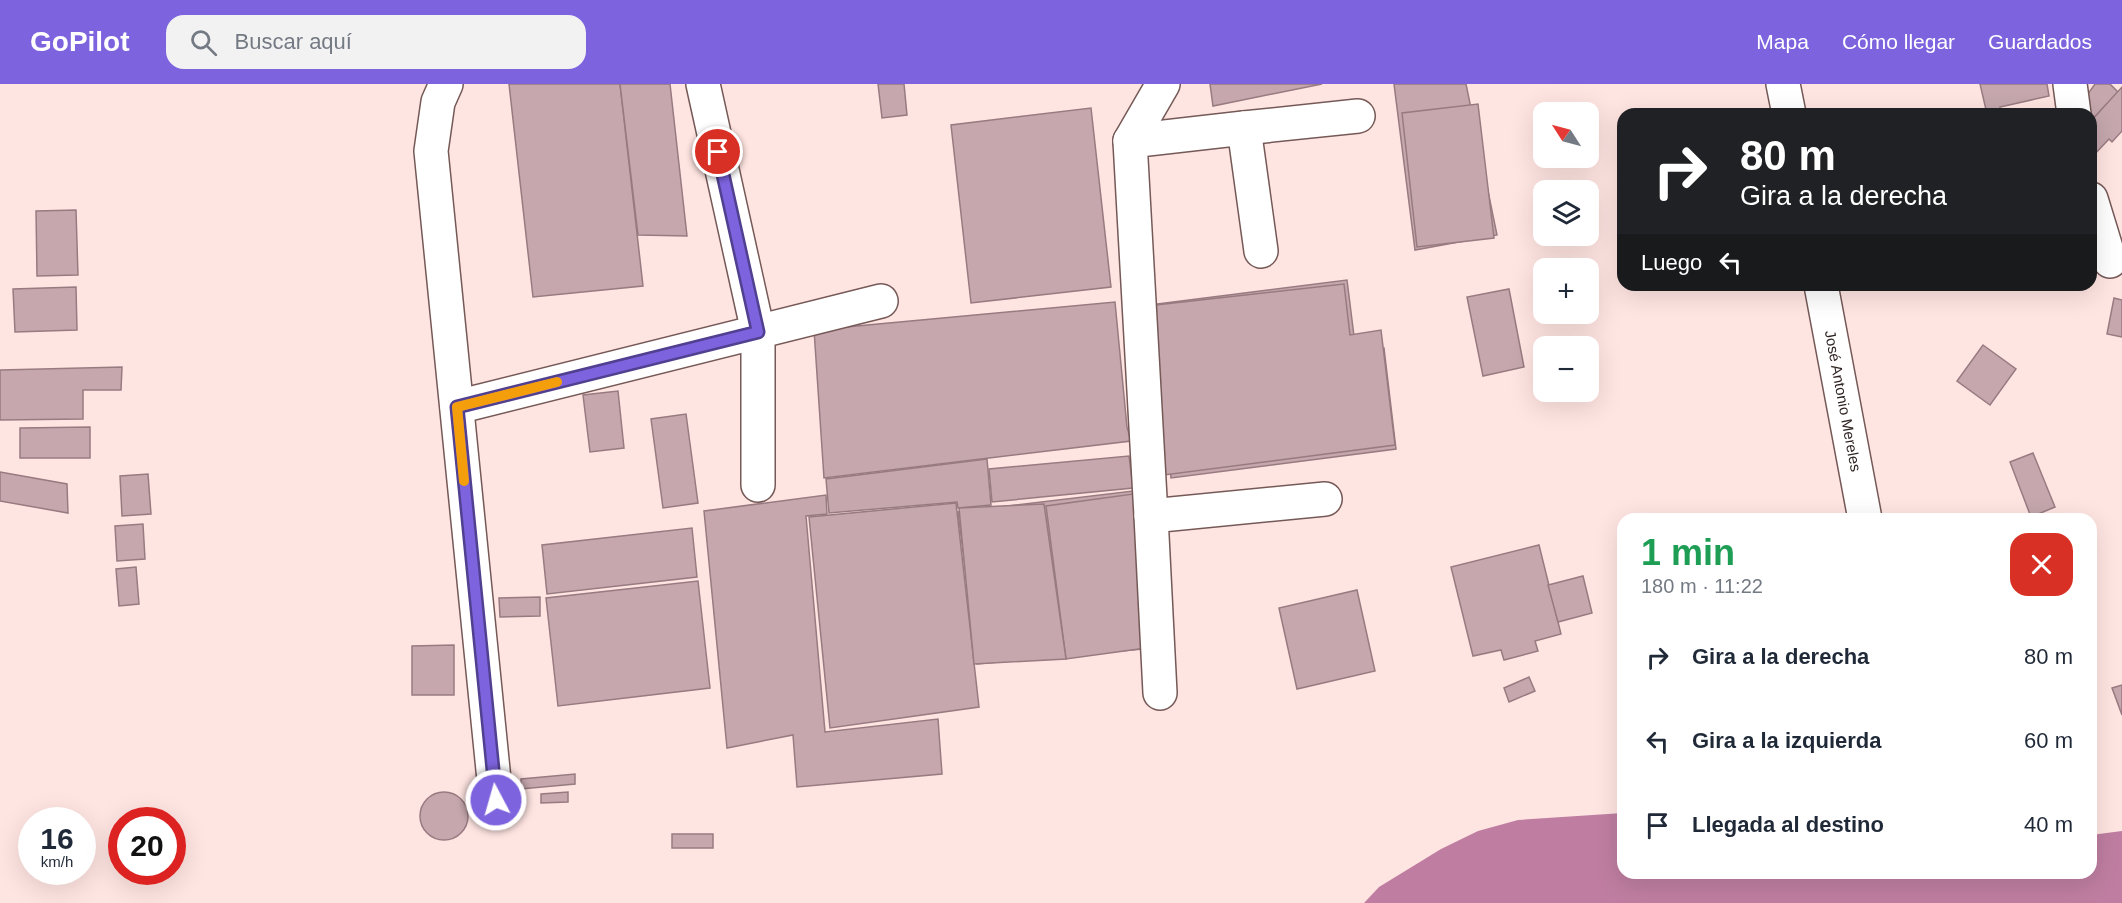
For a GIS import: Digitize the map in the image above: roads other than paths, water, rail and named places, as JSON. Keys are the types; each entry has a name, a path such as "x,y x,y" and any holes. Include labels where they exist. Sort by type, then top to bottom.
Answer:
{"street":[{"path":"446,84 438,102 431,152 496,800"},
{"path":"703,84 758,332 758,484"},
{"path":"1160,693 1130,141 1164,84"},
{"path":"1783,84 1788,108"},
{"path":"2070,84 2073,108"},
{"path":"1130,141 1358,116"},
{"path":"1244,128 1261,251"},
{"path":"2097,219 2110,261"},
{"name":"José Antonio Mereles","path":"1822,291 1863,513"},
{"path":"457,407 881,301"},
{"path":"1151,516 1326,499"}]}
